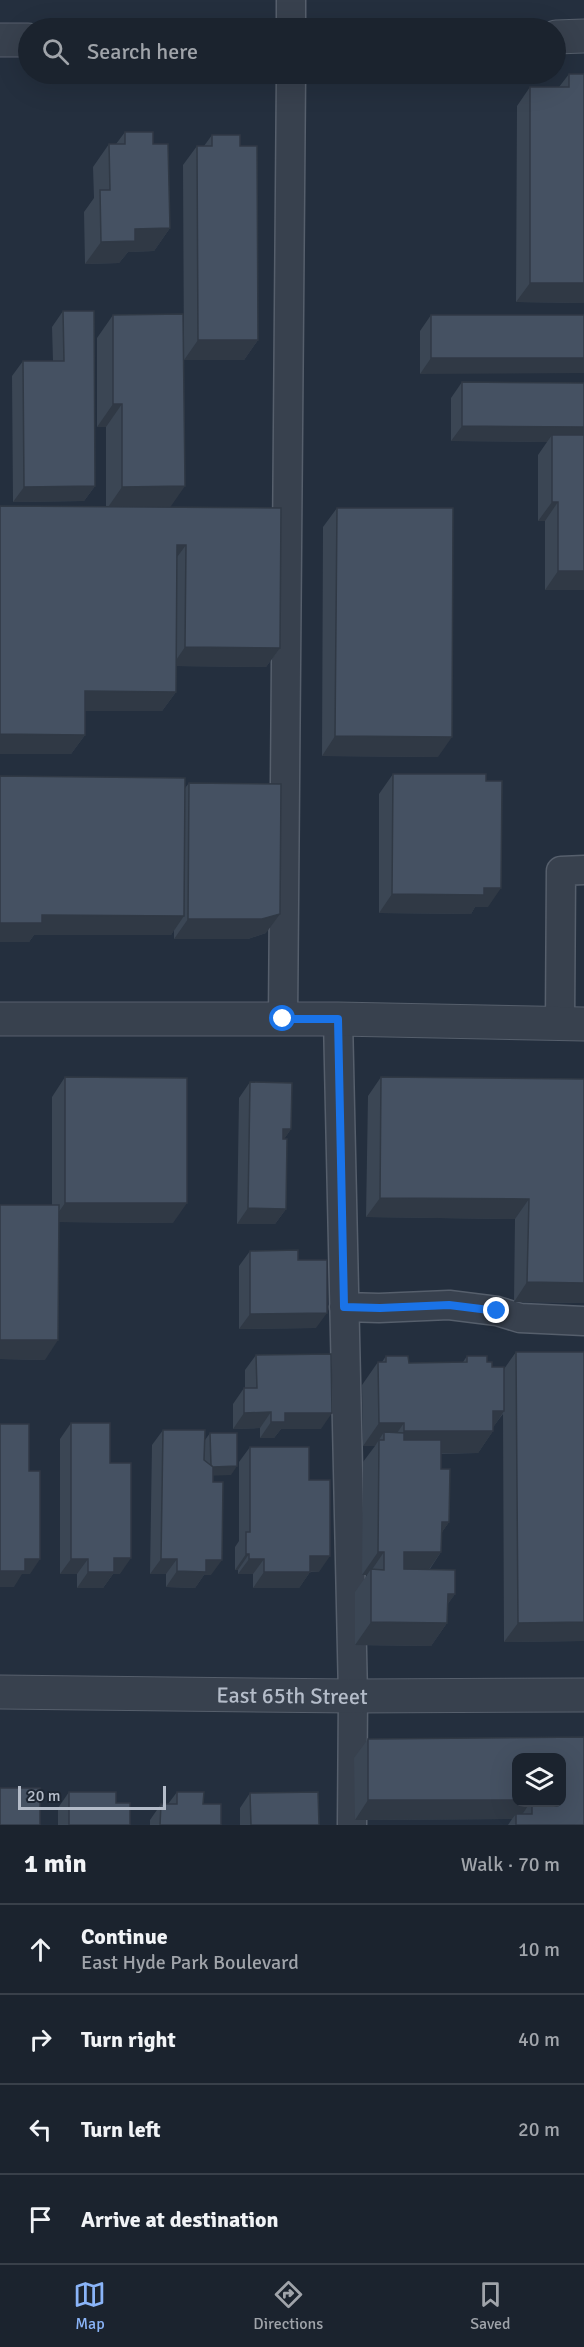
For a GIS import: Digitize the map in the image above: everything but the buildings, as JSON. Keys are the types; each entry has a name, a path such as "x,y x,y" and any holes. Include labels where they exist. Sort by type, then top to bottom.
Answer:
{"street":[{"path":"566,37 584,36"},
{"path":"0,40 18,40"},
{"path":"0,1019 338,1019 572,1024"},
{"name":"East 65th Street","path":"0,1692 584,1695"}],"lane":[{"path":"291,0 291,18"},
{"path":"283,1019 291,84"},
{"path":"572,1024 561,871 584,870"},
{"path":"338,1019 353,1695 352,1825"},
{"path":"344,1307 449,1305 497,1311 520,1318 584,1321"}],"route":[{"path":"283,1019 338,1019 344,1307 449,1305 497,1311"}]}
